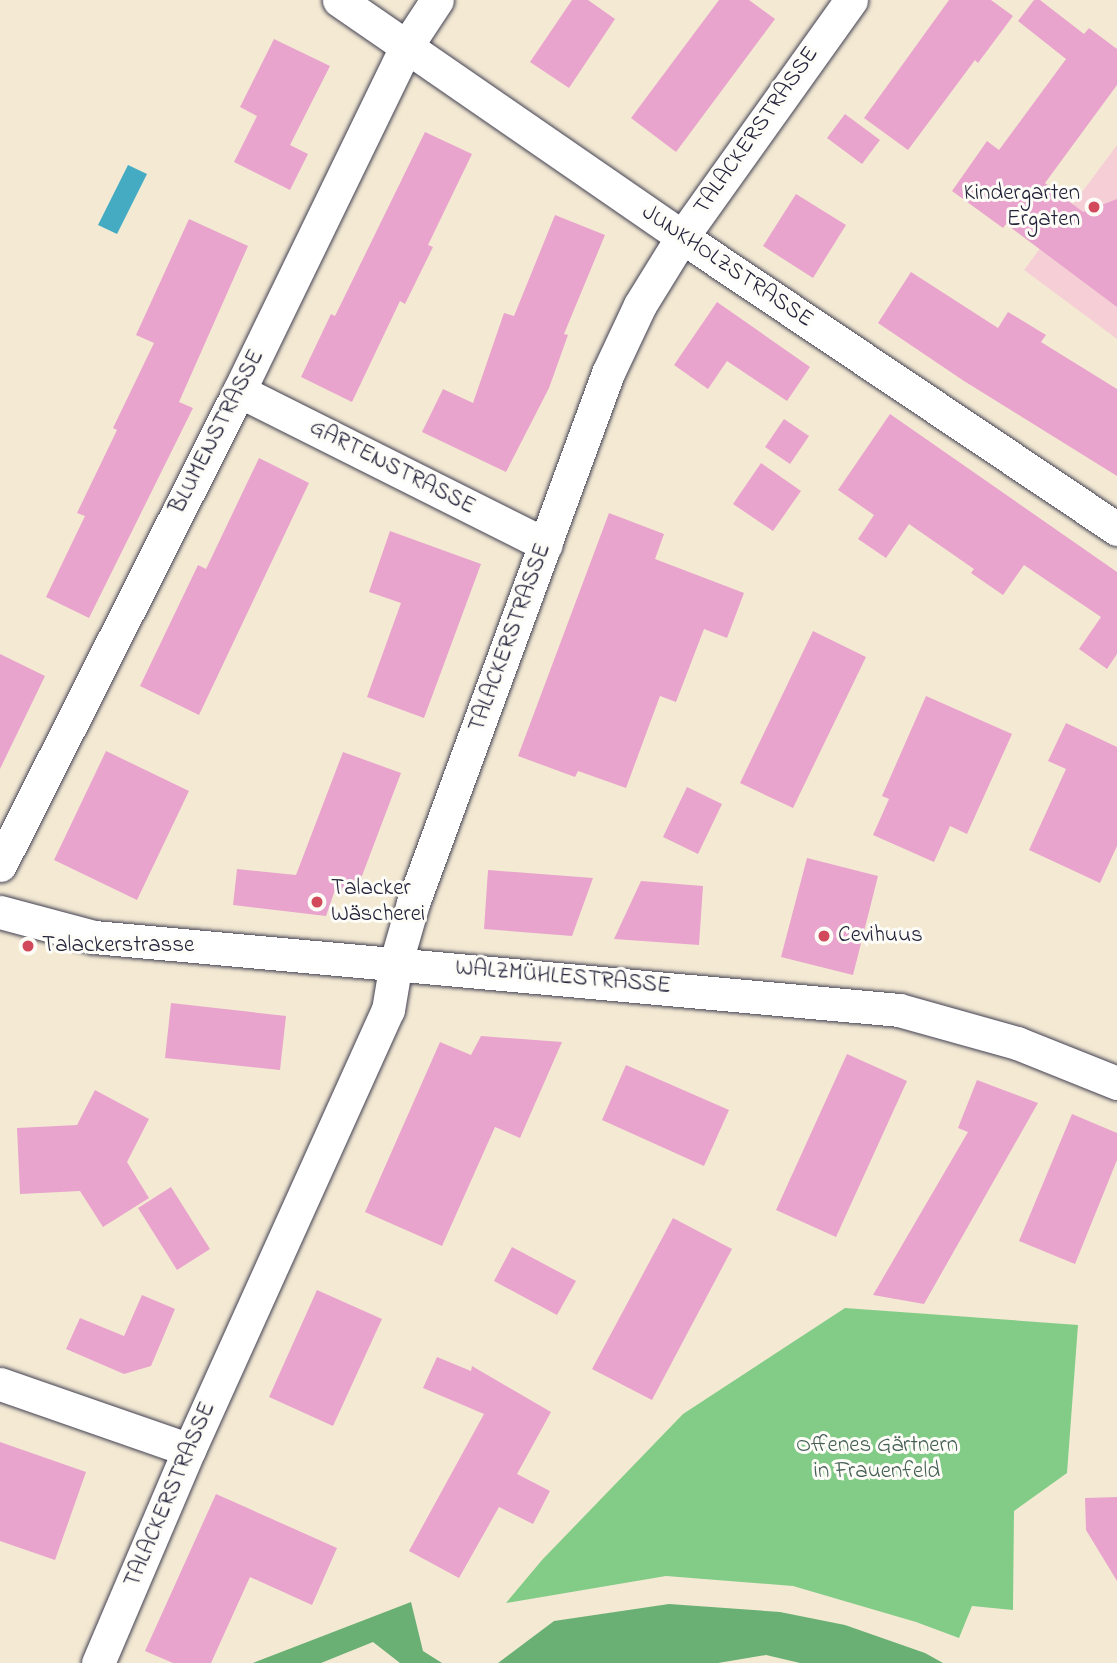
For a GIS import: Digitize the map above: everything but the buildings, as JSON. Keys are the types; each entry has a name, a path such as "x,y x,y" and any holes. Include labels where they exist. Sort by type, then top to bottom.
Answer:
{"street":[{"name":"JUNKHOLZSTRASSE","path":"339,0 682,237 1117,529"},
{"name":"BLUMENSTRASSE","path":"0,865 239,391 406,47 437,0"},
{"name":"TALACKERSTRASSE","path":"98,1663 189,1450 388,1010 396,962 418,892 608,373 640,305 682,237 851,0"},
{"name":"GARTENSTRASSE","path":"239,391 546,545"},
{"name":"WALZMÜHLESTRASSE","path":"0,912 94,937 396,962 899,1010 1017,1043 1117,1083"},
{"path":"0,1384 189,1450"}],"shaded area":[{"name":"Kindergarten Ergaten","path":"1117,145 1117,339 1024,270"}],"green space":[{"name":"Offenes Gärtnern in Frauenfeld","path":"845,1308 1078,1325 1067,1473 1014,1511 1013,1610 972,1606 959,1638 916,1622 793,1586 666,1576 506,1603 542,1560 683,1414"},
{"path":"411,1602 423,1651 442,1663 400,1663 373,1642 321,1663 253,1663"},
{"path":"669,1604 780,1612 845,1625 925,1653 943,1663 800,1663 766,1655 718,1663 498,1663 554,1621"}],"water":[{"path":"128,165 147,174 117,234 98,225"}],"place":[{"name":"Kindergarten Ergaten","path":"1094,207"},
{"name":"Talacker Wäscherei","path":"317,902"},
{"name":"Cevihuus","path":"824,936"},
{"name":"Talackerstrasse","path":"28,946"}]}
